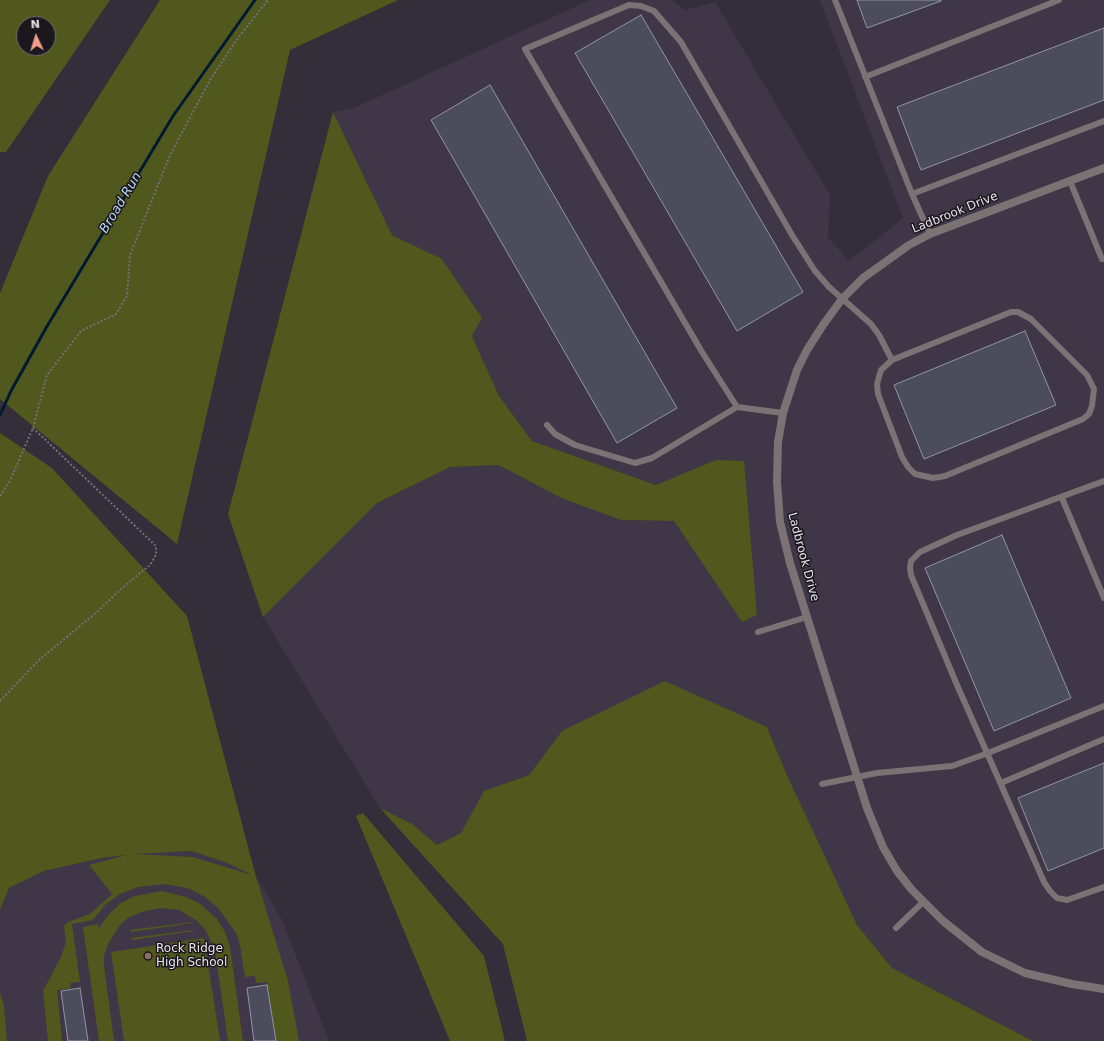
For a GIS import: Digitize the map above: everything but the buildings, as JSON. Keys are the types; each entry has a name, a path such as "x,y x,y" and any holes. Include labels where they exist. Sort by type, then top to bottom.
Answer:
{"street":[{"name":"Ladbrook Drive","path":"1104,168 930,234 909,245 863,278 842,299 807,350 797,370 784,413 777,459 780,522 790,563 866,808 883,847 897,870 923,902 943,921 982,952 1025,973 1072,984 1104,989"}],"lane":[{"path":"835,0 912,194 930,234"},
{"path":"865,77 1058,0"},
{"path":"737,407 702,352 525,49 629,5 641,6 654,11 681,42 792,235 815,271 829,287 871,324 879,335 892,360"},
{"path":"912,194 1104,121"},
{"path":"1070,181 1103,261"},
{"path":"1011,312 1018,312 1031,319 1087,375 1094,389 1092,406 1089,414 1083,419 945,476 933,478 924,477 915,474 908,467 878,394 877,384 881,370 892,360 1011,312"},
{"path":"547,425 555,434 575,445 635,463 652,458 737,407 784,413"},
{"path":"1104,481 1062,498 1014,513 957,535 920,552 911,561 911,575 1041,877 1050,891 1057,898 1067,900 1104,886"},
{"path":"1062,498 1104,598"},
{"path":"758,632 807,617"},
{"path":"822,784 891,772 952,766 1104,706"},
{"path":"1001,783 1104,739"},
{"path":"896,928 923,902"}],"path":[{"path":"0,496 10,481 33,428 47,375 81,331 116,314 127,296 130,255 170,155 210,80 238,38 268,0"},
{"path":"0,701 39,660 150,565 156,555 156,546 33,428"}],"shaded area":[{"path":"590,0 672,0 685,10 715,2 830,195 828,237 849,261 903,218 820,0 1104,0 1104,1041 1033,1041 892,968 857,925 786,773 767,727 562,731 529,775 484,791 461,833 437,845 412,824 380,808 263,617 377,503 450,467 499,465 561,498 621,520 674,521 742,622 757,614 716,460 656,485 532,441 499,396 472,336 482,318 442,259 392,235 333,112 354,108"},
{"name":"Rock Ridge High School","path":"191,851 227,863 256,877 282,920 329,1041 7,1041 4,1006 0,992 0,910 9,888 44,871 102,858 146,853"}],"green space":[{"path":"0,0 110,0 6,152 0,152"},
{"path":"160,0 398,0 290,50 177,544 0,399 0,293 48,176"},
{"path":"333,112 392,235 442,259 482,318 472,336 499,396 532,441 656,485 716,460 744,461 757,615 742,622 674,521 621,520 561,498 499,465 450,467 377,503 263,617 228,514"},
{"path":"0,433 52,468 187,616 256,877 288,981 299,1041 276,1041 267,982 256,983 255,976 245,977 240,945 236,933 219,909 205,897 188,888 162,884 138,887 120,894 105,905 93,920 72,924 80,982 70,983 71,988 57,990 62,1041 48,1041 43,991 61,957 66,942 64,926 68,922 90,914 112,894 89,865 126,855 102,858 44,871 9,888 0,910","holes":["191,851 227,863 252,875 193,857 135,854"]},
{"path":"665,681 767,727 786,773 857,925 892,968 1033,1041 527,1041 503,944 380,808 412,824 437,845 461,833 484,791 529,775 562,731"},
{"path":"363,813 484,956 505,1041 450,1041 356,816"},
{"path":"162,891 186,897 199,903 217,919 225,932 230,947 243,1041 228,1041 215,950 205,929 196,920 179,910 160,908 141,912 128,918 120,925 109,942 104,955 104,966 114,1041 99,1041 83,927 98,924 98,929 109,914 121,903 135,896"},
{"path":"193,922 131,932 130,930"},
{"path":"194,930 132,940 131,938"},
{"path":"204,938 220,1041 124,1041 111,952"},
{"path":"0,992 4,1006 7,1041 0,1041"}],"waterway":[{"name":"Broad Run","path":"0,415 11,391 46,328 173,116 255,0"}],"place":[{"name":"Rock Ridge High School","path":"148,956"}]}
